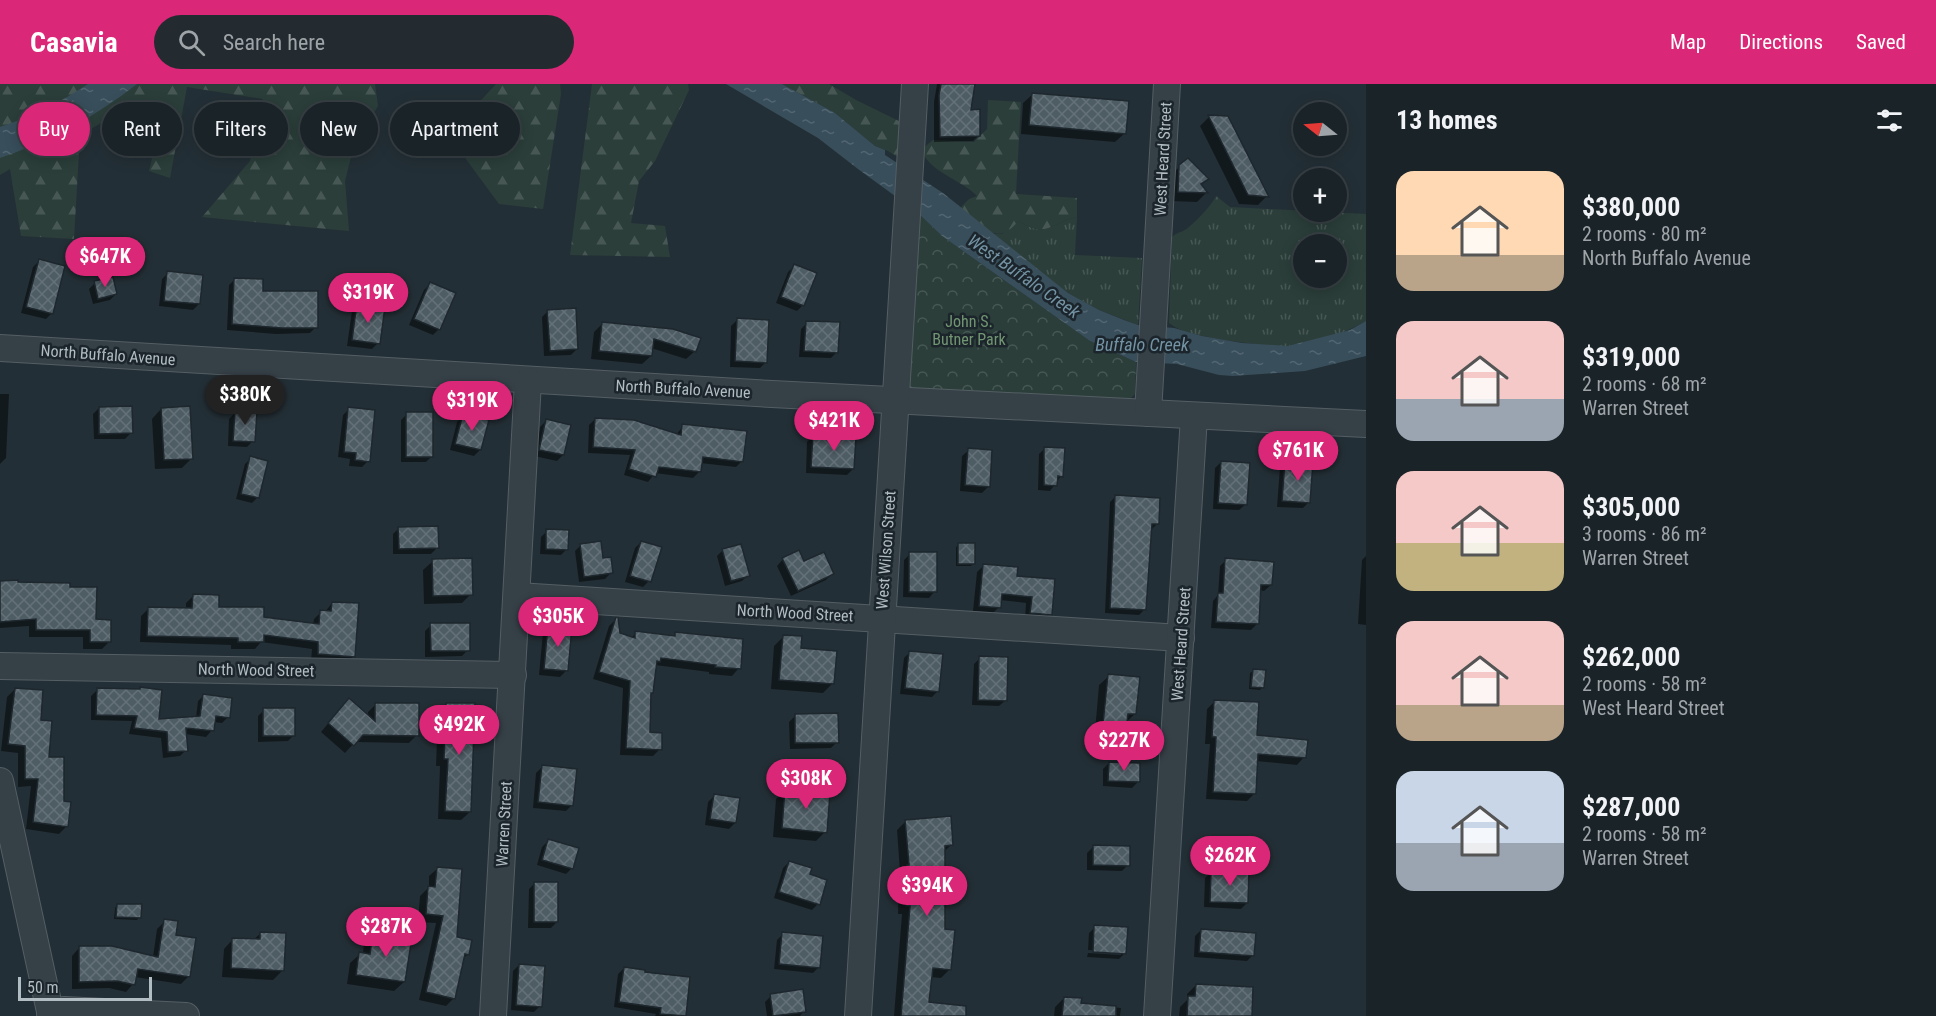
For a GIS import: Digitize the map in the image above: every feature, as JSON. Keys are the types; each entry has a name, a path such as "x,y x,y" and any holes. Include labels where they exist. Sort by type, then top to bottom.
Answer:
{"street":[{"name":"West Wilson Street","path":"858,1016 915,84"},
{"name":"West Heard Street","path":"1148,413 1167,84"},
{"name":"North Buffalo Avenue","path":"0,348 528,381 1366,424"},
{"name":"Warren Street","path":"493,1016 528,381"},
{"name":"West Heard Street","path":"1157,1016 1194,416"},
{"name":"North Wood Street","path":"517,596 1181,638"},
{"name":"North Wood Street","path":"0,666 513,675"},
{"path":"0,780 50,1014 64,1010 186,1016"}],"green space":[{"path":"0,84 375,84 377,102 300,102 300,156 351,156 345,181 349,231 202,217 250,161 251,156 288,156 288,102 262,102 263,99 187,87 182,114 182,102 102,102 102,123 90,129 90,102 18,102 18,156 79,156 74,239 21,236 10,169 0,175"},
{"path":"496,84 560,84 561,94 543,209 499,204 466,159 466,156 520,156 520,102 480,102"},
{"path":"592,84 688,84 689,90 655,161 639,181 631,223 665,226 670,257 570,255"},
{"path":"782,84 829,84 903,123 901,159 875,146 835,113"},
{"path":"988,100 1021,102 1016,194 1077,198 1077,217 1042,229 1036,229 1018,221 1003,233 996,233 982,227 960,208 969,199 977,196 937,169 930,163 922,149 933,140 974,142 987,129"},
{"path":"153,156 174,156 170,178 149,171"},
{"path":"1216,196 1230,207 1293,210 1293,222 1347,222 1347,213 1366,214 1366,321 1327,338 1306,344 1286,346 1259,345 1213,338 1173,326 1169,323 1172,237 1193,224"},
{"name":"John S. Butner Park","path":"917,212 942,236 1090,341 1136,362 1135,394 1129,400 912,390 906,385"},
{"path":"1077,217 1075,255 1142,258 1138,325 1099,310 1068,293 992,234 1002,234 1018,221 1036,229 1042,229"}],"water":[{"path":"88,84 137,84 112,102 102,102 102,109 90,116 90,102 58,102"},
{"name":"Buffalo Creek","path":"726,84 782,84 835,113 875,146 885,150 885,155 943,193 1068,293 1099,310 1138,325 1174,328 1242,343 1288,346 1350,330 1366,321 1366,356 1305,371 1233,376 1219,375 1177,364 1136,362 1090,341 942,236 917,212 818,138"},
{"path":"18,121 18,151 0,158 0,127"}],"building":[{"path":"941,84 975,84 971,110 980,109 980,136 940,137"},
{"path":"1032,93 1129,101 1126,134 1029,125"},
{"path":"1208,115 1228,116 1269,197 1248,195"},
{"path":"1188,158 1209,179 1201,184 1208,193 1178,192 1179,165"},
{"path":"39,259 65,266 53,314 26,307"},
{"path":"794,264 817,273 804,306 781,297"},
{"path":"167,271 203,275 200,304 164,301"},
{"path":"113,277 117,294 98,299 94,281"},
{"path":"234,278 263,279 263,291 318,291 318,328 232,324"},
{"path":"430,282 456,293 440,330 414,319"},
{"path":"357,303 385,307 380,344 352,340"},
{"path":"576,308 578,349 550,351 547,310"},
{"path":"737,318 769,320 767,363 735,361"},
{"path":"806,321 840,322 838,353 804,351"},
{"path":"602,322 673,329 701,338 696,352 654,339 652,356 599,351"},
{"path":"132,406 133,433 99,434 99,407"},
{"path":"190,406 193,459 164,460 161,408"},
{"path":"348,407 375,410 370,462 355,460 356,453 344,452"},
{"path":"235,411 257,412 255,442 233,441"},
{"path":"406,412 433,412 433,457 406,457"},
{"path":"463,414 489,420 481,450 455,444"},
{"path":"595,418 634,420 681,435 682,424 747,431 743,462 703,457 701,472 659,467 656,477 629,469 635,450 593,447"},
{"path":"546,419 571,425 564,455 539,450"},
{"path":"813,435 856,437 854,469 811,467"},
{"path":"1044,447 1065,448 1063,477 1058,476 1057,486 1044,485"},
{"path":"968,448 992,450 990,487 965,485"},
{"path":"250,456 268,461 259,498 241,494"},
{"path":"1285,460 1313,462 1310,503 1282,501"},
{"path":"1221,461 1250,463 1247,505 1218,503"},
{"path":"1115,495 1160,498 1159,524 1152,524 1146,610 1110,608"},
{"path":"438,526 439,548 399,549 398,527"},
{"path":"546,529 569,530 568,550 546,549"},
{"path":"601,541 603,558 611,557 613,573 584,577 580,544"},
{"path":"641,541 662,547 651,582 630,576"},
{"path":"958,543 975,543 975,564 958,564"},
{"path":"741,544 750,576 731,581 722,549"},
{"path":"799,550 804,561 824,552 834,574 798,591 782,558"},
{"path":"909,552 937,552 937,592 909,592"},
{"path":"472,558 473,595 433,596 432,559"},
{"path":"1225,558 1274,562 1272,585 1261,585 1259,624 1216,622 1218,593 1223,593"},
{"path":"983,564 1018,567 1017,576 1055,579 1052,615 1030,613 1032,597 1002,594 1001,608 979,606"},
{"path":"18,580 18,582 70,583 70,587 97,587 96,619 111,620 111,642 90,642 90,630 36,630 36,619 0,622 0,581"},
{"path":"193,594 219,595 219,607 264,607 264,617 319,624 320,610 331,611 332,602 359,603 355,657 318,654 318,642 264,635 264,642 238,642 238,638 147,636 148,607 192,608"},
{"path":"616,617 618,617 620,633 635,638 635,631 675,636 675,632 743,639 741,669 661,658 660,662 657,661 653,693 651,693 650,732 662,733 662,750 626,748 630,681 599,672"},
{"path":"430,623 470,623 470,651 431,651"},
{"path":"548,625 572,627 568,671 544,669"},
{"path":"783,635 802,636 801,648 837,651 834,684 779,680"},
{"path":"909,651 943,654 939,692 905,688"},
{"path":"979,656 1008,657 1007,701 978,700"},
{"path":"1253,669 1266,670 1264,688 1251,687"},
{"path":"1108,674 1140,677 1136,714 1128,714 1125,736 1102,734"},
{"path":"140,687 162,690 159,719 200,716 203,694 232,698 230,718 216,716 214,731 186,728 188,751 168,752 167,732 134,728 137,716 96,715 97,688 140,689"},
{"path":"15,688 43,690 41,720 52,721 49,757 64,757 64,801 71,802 68,827 33,822 38,779 25,779 25,746 8,744"},
{"path":"349,698 375,721 375,703 419,703 419,736 363,735 354,746 328,723"},
{"path":"1214,700 1259,702 1257,735 1308,740 1306,758 1258,754 1256,794 1213,792 1216,737 1212,737"},
{"path":"446,703 475,703 471,812 445,811 448,759 444,759"},
{"path":"263,708 295,708 295,736 263,736"},
{"path":"838,713 839,743 795,743 795,714"},
{"path":"1109,762 1140,763 1140,782 1108,781"},
{"path":"542,765 577,769 573,806 538,802"},
{"path":"785,788 830,793 827,833 782,828"},
{"path":"714,794 740,798 736,823 710,819"},
{"path":"951,816 953,845 945,846 945,929 955,930 951,970 933,968 929,1002 966,1006 966,1016 901,1016 910,906 906,906 907,865 909,865 905,820"},
{"path":"548,839 579,848 573,869 542,860"},
{"path":"1093,845 1130,846 1130,866 1093,865"},
{"path":"789,861 812,868 810,874 827,880 820,905 779,892"},
{"path":"437,867 462,869 457,937 472,940 469,955 465,954 455,999 426,992 443,916 426,914 428,886 435,887"},
{"path":"1211,871 1249,872 1248,903 1210,902"},
{"path":"534,882 558,882 558,922 534,922"},
{"path":"117,904 142,904 141,918 116,917"},
{"path":"164,919 178,921 176,935 196,938 190,977 138,969 135,985 117,981 79,982 79,946 112,946 158,957"},
{"path":"1094,925 1128,927 1126,954 1093,952"},
{"path":"1201,929 1256,933 1254,956 1199,952"},
{"path":"373,931 412,937 405,982 356,975 359,952 370,954"},
{"path":"260,932 286,933 284,971 231,968 232,938 260,939"},
{"path":"782,932 823,936 820,968 779,964"},
{"path":"519,964 545,966 542,1007 516,1005"},
{"path":"624,967 690,977 686,1016 660,1014 661,1008 619,1002"},
{"path":"1196,984 1253,987 1252,1016 1187,1016 1188,996 1195,996"},
{"path":"803,989 806,1012 773,1016 770,994"},
{"path":"1064,997 1082,998 1081,1003 1116,1006 1116,1016 1062,1016"}],"water label":[{"name":"West Buffalo Creek","path":"1024,276"}]}
